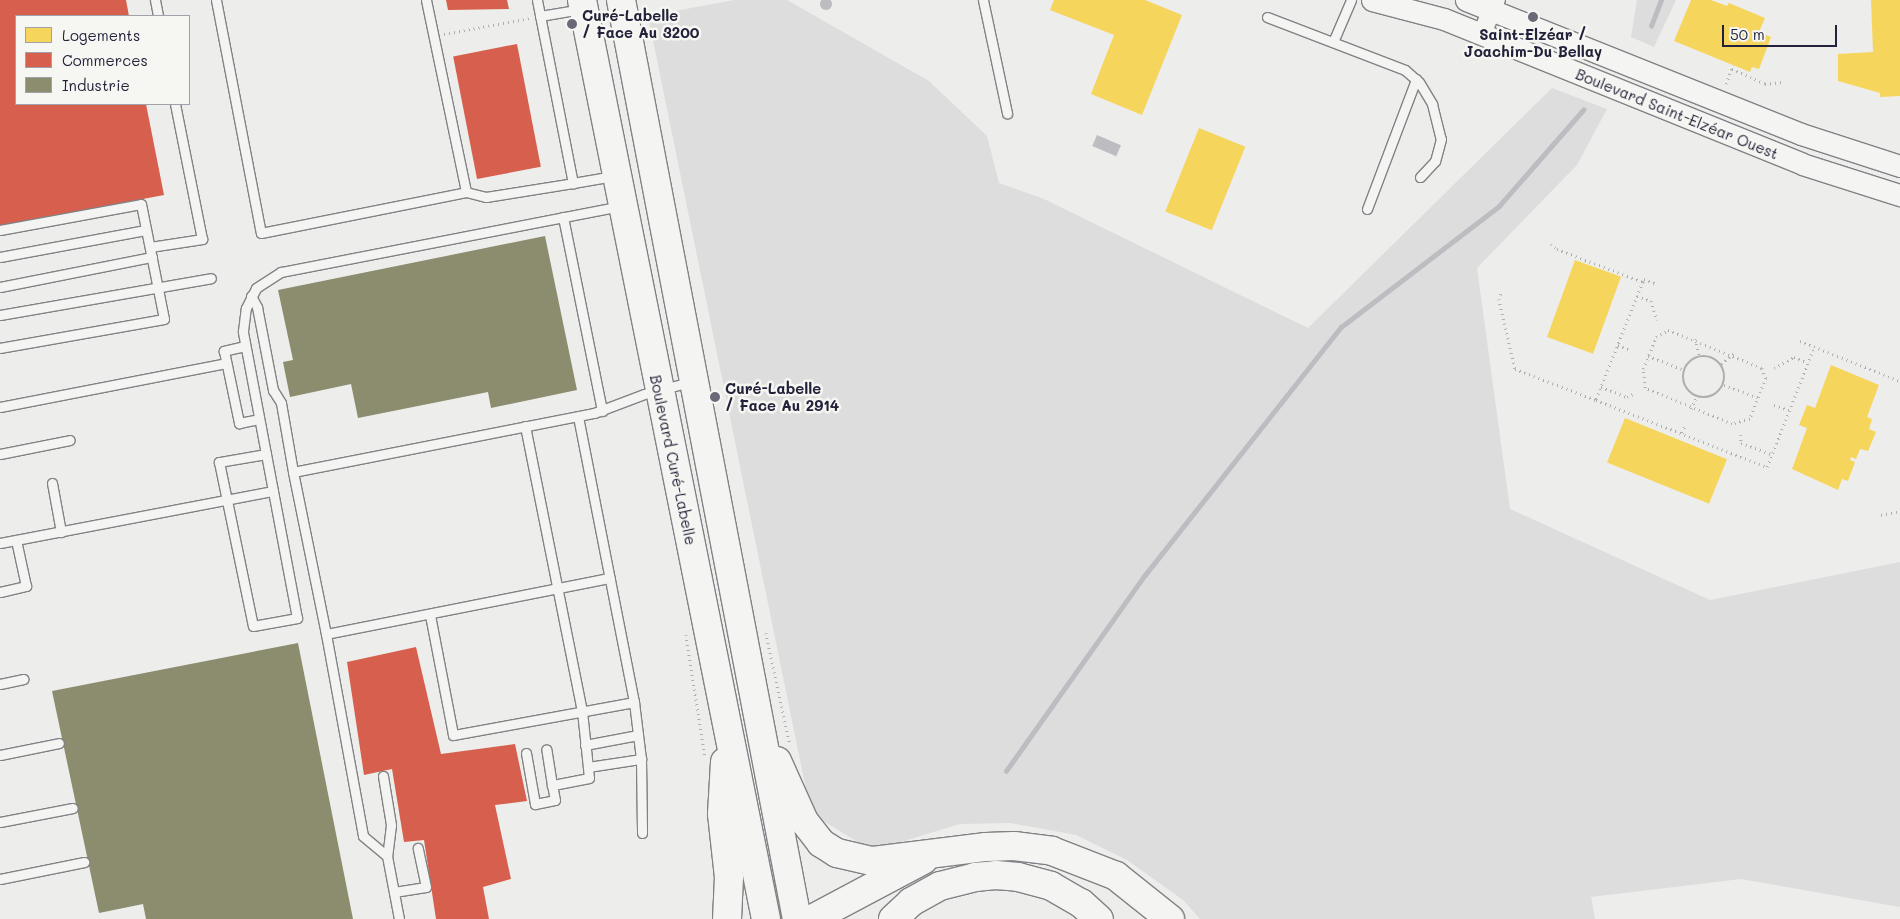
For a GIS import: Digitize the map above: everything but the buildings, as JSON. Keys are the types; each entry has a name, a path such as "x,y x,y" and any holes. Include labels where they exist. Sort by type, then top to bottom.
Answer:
{"main road":[{"path":"620,0 695,381 797,919"},
{"name":"Boulevard Curé-Labelle","path":"583,4 658,390 728,725 766,919"},
{"path":"759,721 804,822 821,843 836,853 863,861 932,856 968,848 1008,846 1066,855 1128,883 1170,919"},
{"path":"727,919 729,876 722,814 728,725"},
{"path":"812,919 932,856"},
{"path":"893,919 911,902 940,886 975,877 996,875 1018,876 1051,886 1081,903 1099,919"}],"street":[{"name":"Boulevard Saint-Elzéar Ouest","path":"1372,0 1461,26 1794,161 1900,195"},
{"name":"Boulevard Saint-Elzéar Ouest","path":"1470,1 1494,5 1801,134 1900,166"},
{"path":"1461,26 1470,1"},
{"path":"1482,34 1494,5"}],"lane":[{"path":"155,0 158,15"},
{"path":"216,0 261,233 466,192 486,197 617,176"},
{"path":"426,0 466,192"},
{"path":"537,0 573,183"},
{"path":"983,0 1006,113"},
{"path":"1333,42 1351,0"},
{"path":"540,16 583,4"},
{"path":"1267,17 1405,70 1416,79 1432,104 1441,139 1435,162 1420,177"},
{"path":"1367,210 1416,79"},
{"path":"150,248 202,238 175,105"},
{"path":"0,230 141,204 164,320 0,348"},
{"path":"266,454 220,462 253,626 297,618 246,346 244,319 251,296 261,282 281,272 622,205"},
{"path":"563,217 602,411"},
{"path":"0,257 146,230"},
{"path":"0,286 152,257"},
{"path":"0,315 211,278"},
{"path":"251,296 257,307 273,390 281,403 363,836 386,856"},
{"path":"246,346 224,351 226,363 239,423 259,419"},
{"path":"0,408 226,363"},
{"path":"293,472 602,411 658,390 695,381"},
{"path":"578,416 634,702 641,759 642,833"},
{"path":"526,426 582,711 589,778 552,785"},
{"path":"0,454 70,440"},
{"path":"52,483 61,532"},
{"path":"0,543 273,491"},
{"path":"0,592 26,586 16,540"},
{"path":"326,634 610,578"},
{"path":"430,615 453,735 634,702"},
{"path":"0,684 23,679"},
{"path":"585,745 638,735"},
{"path":"0,755 59,743"},
{"path":"526,753 535,804 555,800 546,749"},
{"path":"588,767 641,759"},
{"path":"383,776 391,826 386,856 399,919"},
{"path":"0,822 73,808"},
{"path":"394,892 426,887 418,848"},
{"path":"0,879 84,862"}],"path":[{"path":"444,34 517,20"},
{"path":"1726,84 1733,67 1765,84 1781,82"},
{"path":"1551,244 1557,249 1643,282 1644,280 1657,284"},
{"path":"1596,400 1643,282"},
{"path":"1501,294 1499,299 1515,369 1767,468 1814,347"},
{"path":"1637,296 1651,301 1657,320"},
{"path":"1668,330 1695,339 1762,368 1766,378 1750,418 1740,424 1732,424 1691,409 1645,388 1642,376 1656,337 1668,330"},
{"path":"1695,339 1700,356"},
{"path":"1800,341 1900,381"},
{"path":"1618,345 1632,351"},
{"path":"1721,364 1733,354"},
{"path":"1648,356 1684,370"},
{"path":"1700,356 1712,357 1721,364 1725,372 1724,385 1716,396 1696,397 1685,388 1684,370 1691,361 1700,356"},
{"path":"1774,368 1794,357 1808,363"},
{"path":"1724,385 1759,398"},
{"path":"1601,387 1627,397 1635,393"},
{"path":"1691,409 1696,397"},
{"path":"1774,405 1789,410"},
{"path":"1682,434 1685,424"},
{"path":"1741,435 1741,443 1772,454"},
{"path":"1881,514 1900,511"}],"shaded area":[{"path":"824,-1 828,-1 831,2 830,8 826,10 820,4"},
{"path":"734,0 787,0 929,81 987,136 999,183 1044,199 1308,328 1552,88 1607,109 1577,165 1477,268 1510,509 1710,600 1900,562 1900,907 1741,879 1591,897 1595,919 1200,919 1183,900 1127,860 1076,835 1010,823 960,824 884,847 864,846 822,820 809,804 648,16"},
{"path":"1637,0 1676,0 1654,47 1631,37"},
{"path":"1097,135 1121,145 1116,156 1092,146"}],"waterway":[{"path":"1651,26 1661,0"},
{"path":"1006,771 1145,575 1341,327 1499,206 1583,110"}],"place":[{"name":"Saint-Elzéar / Joachim-Du Bellay","path":"1533,17"},
{"name":"Curé-Labelle / Face Au 3200","path":"572,24"},
{"name":"Curé-Labelle / Face Au 2914","path":"715,397"}]}
